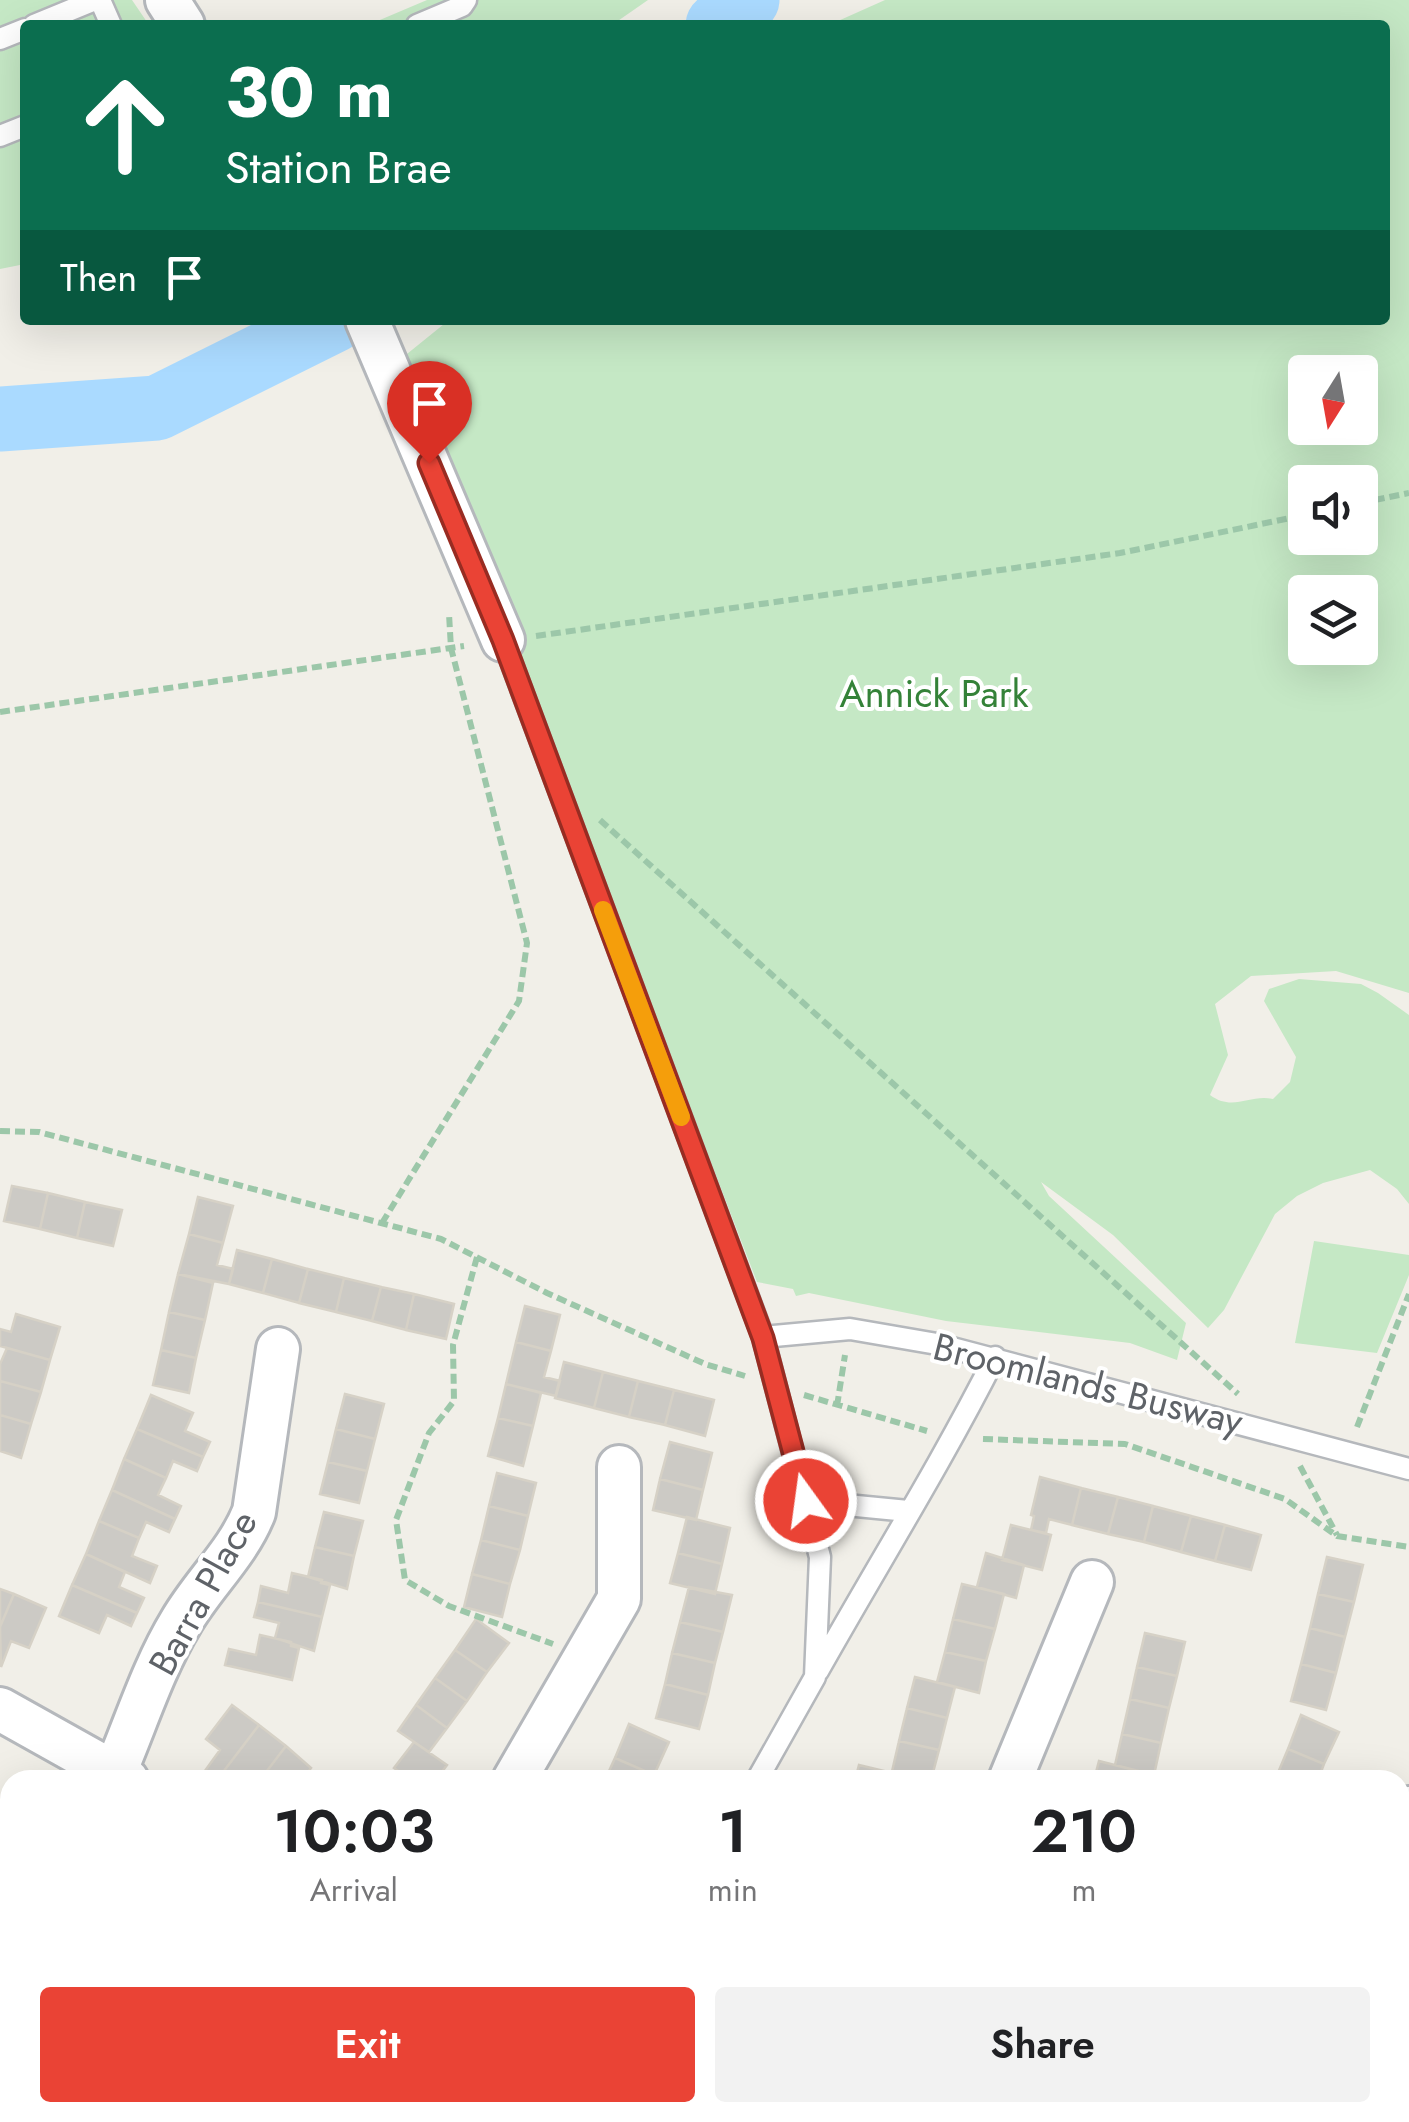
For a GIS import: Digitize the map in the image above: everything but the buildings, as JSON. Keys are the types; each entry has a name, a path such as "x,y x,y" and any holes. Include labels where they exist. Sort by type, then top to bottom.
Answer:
{"street":[{"path":"369,325 503,640"},
{"name":"Barra Place","path":"123,1770 177,1628 246,1534 254,1512 278,1349"},
{"path":"520,1770 619,1599 619,1467"},
{"path":"1014,1770 1092,1582"},
{"path":"0,1710 110,1770"}],"lane":[{"path":"47,20 97,0"},
{"path":"429,20 462,6 466,0"},
{"path":"503,640 763,1338 820,1557 815,1678"},
{"name":"Broomlands Busway","path":"763,1338 850,1329 995,1357 1409,1469"},
{"path":"764,1770 908,1511 954,1439 995,1357"},
{"path":"806,1501 908,1511"}],"path":[{"path":"1378,499 1409,493"},
{"path":"0,712 1120,553 1288,518"},
{"path":"382,1224 519,1000 528,943 450,648 448,601"},
{"path":"555,779 1284,1435 1337,1536"},
{"path":"0,1131 40,1132 441,1239 548,1293 705,1364 837,1406 954,1439 1124,1444 1285,1499 1337,1536 1409,1548"},
{"path":"477,1257 454,1345 454,1401 429,1434 396,1520 405,1580 449,1606 586,1656"},
{"path":"1347,1452 1409,1294"},
{"path":"837,1406 850,1329"}],"green space":[{"path":"0,0 132,0 146,20 20,20 20,265 0,269"},
{"path":"427,0 648,0 619,20 380,20"},
{"name":"Annick Park","path":"885,0 1409,0 1409,993 1336,971 1251,976 1215,1004 1228,1055 1210,1095 1226,1102 1273,1099 1290,1082 1296,1057 1264,1001 1269,989 1299,979 1361,984 1378,993 1409,1015 1409,1204 1397,1189 1370,1170 1323,1183 1297,1196 1275,1214 1224,1310 1208,1328 1113,1235 1041,1182 1049,1196 1186,1323 1177,1360 1130,1343 946,1321 809,1293 796,1296 793,1289 757,1282 402,358 443,325 1390,325 1390,20 840,20"},
{"path":"1314,1241 1409,1255 1409,1275 1377,1353 1295,1343"}],"waterway":[{"path":"724,20 747,0"},
{"path":"0,419 157,408 324,325"}],"slow traffic":[{"path":"603,910 681,1117"}],"route":[{"path":"429,463 503,640 763,1338 806,1501"}]}
